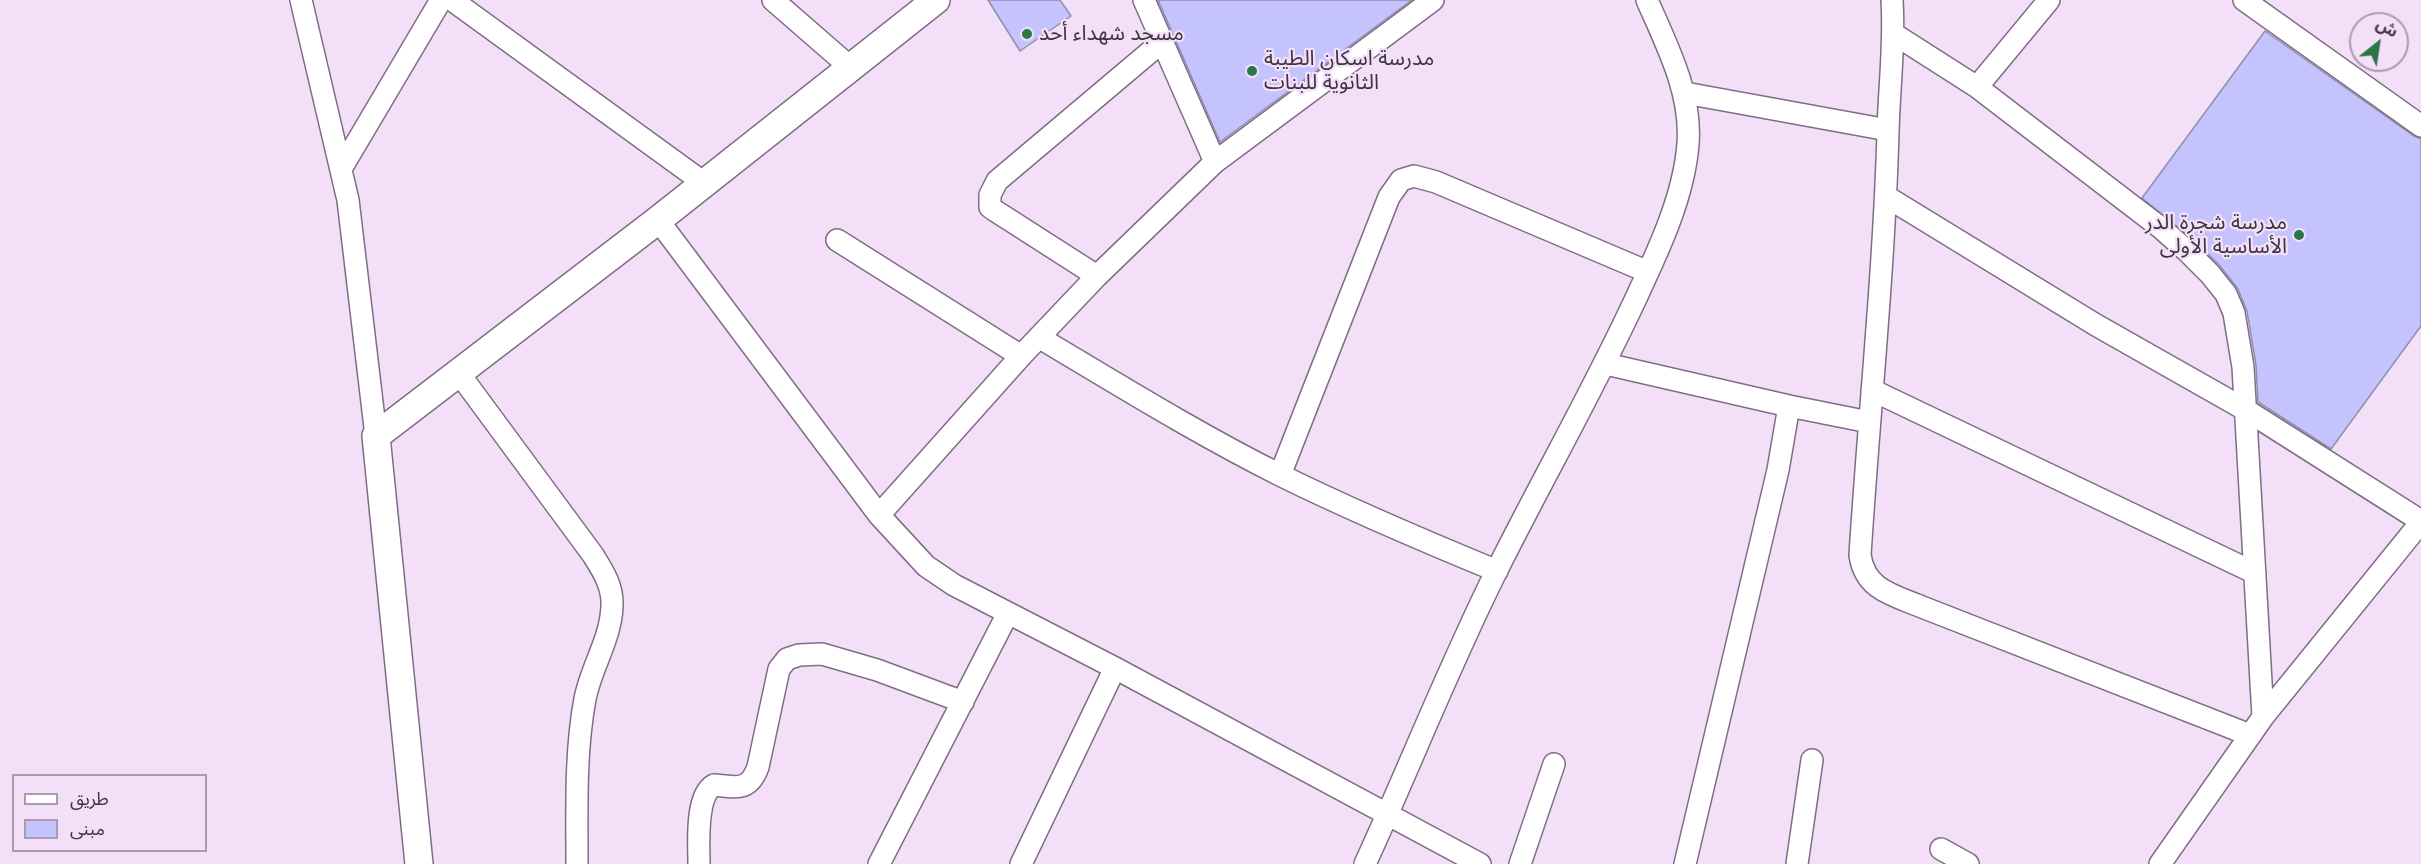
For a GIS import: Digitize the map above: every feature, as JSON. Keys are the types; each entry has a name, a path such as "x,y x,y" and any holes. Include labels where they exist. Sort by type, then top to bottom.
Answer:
{"street":[{"path":"301,0 352,225 376,436 419,864"},
{"path":"341,169 441,0"},
{"path":"452,0 704,183"},
{"path":"773,0 850,67"},
{"path":"376,436 658,220 936,0"},
{"path":"1144,0 1215,162"},
{"path":"879,515 1021,356 1097,276 1215,162 1432,0"},
{"path":"1365,864 1451,667 1497,571 1606,364 1670,217 1684,169 1689,120 1685,93 1647,0"},
{"path":"1977,87 2049,0"},
{"path":"2244,0 2421,126"},
{"path":"1891,1 1894,34 1888,130 1887,197 1860,555 1866,576 1876,586 1922,607 2250,735"},
{"path":"1894,34 1977,87 2161,228 2210,274 2226,294 2239,334 2246,410 2263,717"},
{"path":"1097,276 990,207 990,195 997,181 1163,41"},
{"path":"1685,93 1888,130"},
{"path":"1280,475 1389,197 1401,180 1414,176 1436,182 1648,272"},
{"path":"1887,197 2097,325 2246,410 2421,521 2263,717 2160,864"},
{"path":"658,220 879,515 926,566 954,585 1115,668 1480,864"},
{"path":"837,240 1021,356"},
{"path":"1040,338 1195,429 1280,475 1380,522 1497,571"},
{"path":"1606,364 1869,422"},
{"path":"458,372 594,555 606,576 611,591 610,619 585,698 581,730 577,864"},
{"path":"1872,390 2255,573"},
{"path":"1685,864 1778,470 1789,406"},
{"path":"879,864 1008,613"},
{"path":"699,864 701,806 705,795 714,785 740,787 748,785 753,780 758,767 774,684 779,669 787,659 799,654 822,654 877,670 963,702"},
{"path":"1021,864 1115,668"},
{"path":"1797,864 1812,760"},
{"path":"1520,864 1554,765"},
{"path":"1941,849 1968,864"}],"building":[{"name":"مسجد شهداء أحد","path":"988,0 1060,0 1071,16 1020,51"},
{"name":"مدرسة اسكان الطيبة الثانوية للبنات","path":"1158,0 1412,0 1220,142"},
{"name":"مدرسة شجرة الدر الأساسية الأولى","path":"2265,31 2421,139 2421,326 2331,449 2258,402 2256,365 2247,311 2238,289 2220,266 2197,243 2142,198"}],"place":[{"name":"مسجد شهداء أحد","path":"1027,34"},
{"name":"مدرسة اسكان الطيبة الثانوية للبنات","path":"1252,71"},
{"name":"مدرسة شجرة الدر الأساسية الأولى","path":"2299,235"}]}
